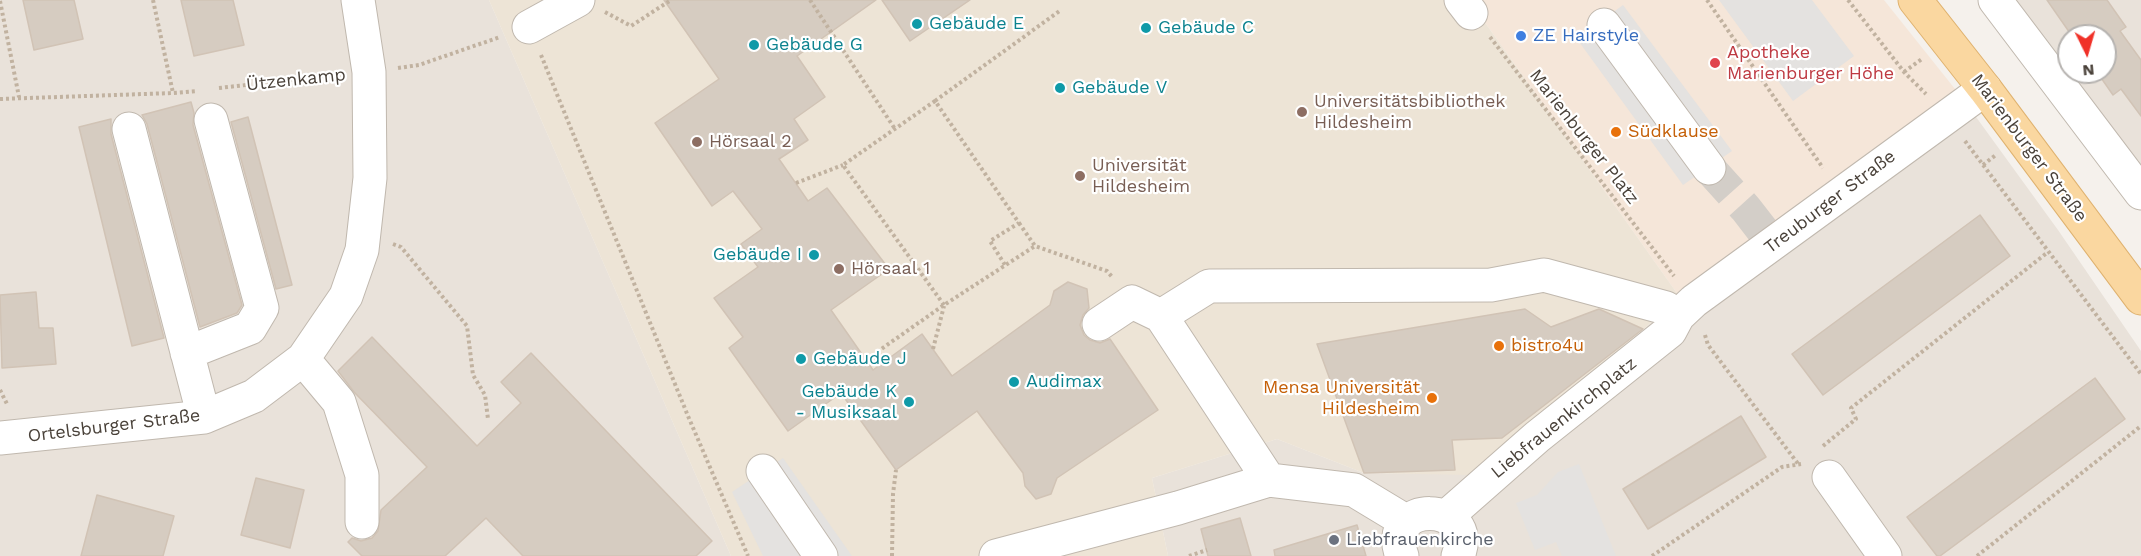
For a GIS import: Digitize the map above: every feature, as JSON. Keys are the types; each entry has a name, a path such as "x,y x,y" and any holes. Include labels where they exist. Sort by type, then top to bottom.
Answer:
{"main road":[{"name":"Marienburger Straße","path":"1915,0 1985,89 2141,298"}],"street":[{"name":"Ortelsburger Straße","path":"0,438 204,417 254,396 303,359 346,296 362,250 370,178 369,72 358,0"},
{"path":"1995,0 2141,193"},
{"path":"529,27 590,5"},
{"path":"1604,25 1708,168"},
{"name":"Treuburger Straße","path":"1682,298 1840,194 1985,89"},
{"path":"187,353 250,328 262,308 209,105"},
{"path":"129,129 204,417"},
{"path":"1161,316 1209,286 1491,285 1544,275 1666,308 1682,298"},
{"name":"Liebfrauenkirchplatz","path":"1446,517 1537,437 1670,331 1682,298"},
{"path":"1099,324 1132,302 1161,316 1269,480"},
{"path":"303,359 339,402 362,475 362,522"},
{"path":"1818,462 1885,556"},
{"path":"763,471 821,556"},
{"path":"996,556 1178,508 1269,480 1354,490 1407,522"},
{"path":"1402,556 1399,542 1401,532 1407,522 1415,516 1436,513 1446,517 1459,531 1461,541 1458,556"}],"path":[{"path":"153,0 173,93"},
{"path":"590,5 631,26 671,0"},
{"path":"810,0 895,129"},
{"path":"1707,0 1840,194"},
{"path":"1848,0 1904,72 1946,116 2141,374"},
{"path":"0,1 19,97"},
{"name":"Marienburger Platz","path":"1466,6 1682,298"},
{"path":"796,183 843,165 1061,10"},
{"path":"529,27 688,416 748,556"},
{"name":"Ützenkamp","path":"219,88 419,65 529,27"},
{"path":"0,99 173,93 209,105"},
{"path":"935,101 1035,246 1107,271"},
{"path":"843,165 944,305 933,349"},
{"path":"1005,265 990,241 1019,222"},
{"path":"363,235 401,247 467,326 473,375 484,395 488,420"},
{"path":"885,361 877,352 1035,246"},
{"path":"1652,556 1782,467 1818,462 1856,419 1851,408 2048,252"},
{"path":"1682,298 1708,345 1799,465"},
{"path":"1977,556 2141,426"},
{"path":"892,556 893,494 896,470"},
{"path":"1189,556 1207,550"}],"shaded area":[{"path":"0,0 489,0 731,556 0,556"},
{"name":"Universität Hildesheim","path":"489,0 1469,0 1679,296 1644,329 1471,475 1364,473 1277,439 1152,478 1168,556 731,556"},
{"path":"1469,0 1884,0 1963,99 1679,296"},
{"path":"1719,0 1812,0 1854,56 1793,101"},
{"path":"1983,0 2141,0 2141,210"},
{"path":"1623,5 1732,151 1683,185 1577,39"},
{"path":"1963,99 2058,230 2141,351 2141,556 1168,556 1152,478 1277,439 1364,473 1471,474 1644,329 1679,296"},
{"path":"783,458 852,556 763,556 732,492"},
{"path":"1579,464 1616,556 1562,556 1556,542 1535,550 1516,503 1537,495 1558,472"}],"building":[{"path":"23,0 74,0 83,39 34,50"},
{"path":"181,0 233,0 244,45 194,56"},
{"path":"664,0 876,0 797,56 825,97 794,119 808,140 779,159 808,201 827,188 889,269 831,310 873,370 922,334 952,376 1050,305 1054,291 1068,282 1087,289 1089,308 1083,315 1080,325 1084,335 1100,343 1110,339 1158,410 1057,478 1051,494 1036,499 1025,486 1023,473 977,411 896,470 841,393 788,431 729,348 743,337 714,298 758,267 741,244 762,229 733,191 712,206 655,123 719,79"},
{"name":"Gebäude E","path":"882,0 970,0 910,41"},
{"path":"2047,0 2107,0 2126,27 2120,31 2141,60 2141,116 2121,89 2113,95 2105,84 2117,84 2117,24 2064,24"},
{"path":"191,102 194,113 193,125 242,305 237,313 200,327 147,124 142,115"},
{"path":"248,117 292,285 276,289 231,122"},
{"path":"111,119 111,134 164,338 132,346 79,127"},
{"path":"1980,215 2010,256 1823,395 1792,354"},
{"path":"36,292 39,328 53,328 56,364 2,368 0,295"},
{"path":"1525,309 1551,327 1599,309 1643,329 1502,438 1452,440 1455,470 1364,473 1317,344"},
{"path":"372,337 477,446 521,403 501,382 531,353 712,541 696,556 523,556 486,518 445,556 362,556 348,542 352,538 361,541 372,538 378,531 381,510 427,467 354,392 338,371"},
{"path":"2095,378 2125,419 1937,556 1907,517"},
{"path":"1741,416 1766,457 1648,529 1623,489"},
{"path":"256,478 304,490 290,548 241,535"},
{"path":"97,495 174,516 163,556 81,556"},
{"path":"1240,518 1251,556 1208,556 1201,529"},
{"name":"Liebfrauenkirche","path":"1357,525 1366,556 1275,556 1274,550"}],"tunnel":[{"path":"1709,168 1746,209 1773,244"}],"place":[{"name":"Gebäude E","path":"917,24"},
{"name":"Gebäude C","path":"1146,28"},
{"name":"ZE Hairstyle","path":"1521,36"},
{"name":"Gebäude G","path":"754,45"},
{"name":"Apotheke Marienburger Höhe","path":"1715,63"},
{"name":"Gebäude V","path":"1060,88"},
{"name":"Universitätsbibliothek Hildesheim","path":"1302,112"},
{"name":"Südklause","path":"1616,132"},
{"name":"Hörsaal 2","path":"697,142"},
{"name":"Universität Hildesheim","path":"1080,176"},
{"name":"Gebäude I","path":"814,255"},
{"name":"Hörsaal 1","path":"839,269"},
{"name":"bistro4u","path":"1499,346"},
{"name":"Gebäude J","path":"801,359"},
{"name":"Audimax","path":"1014,382"},
{"name":"Mensa Universität Hildesheim","path":"1432,398"},
{"name":"Gebäude K - Musiksaal","path":"909,402"},
{"name":"Liebfrauenkirche","path":"1334,540"}]}
